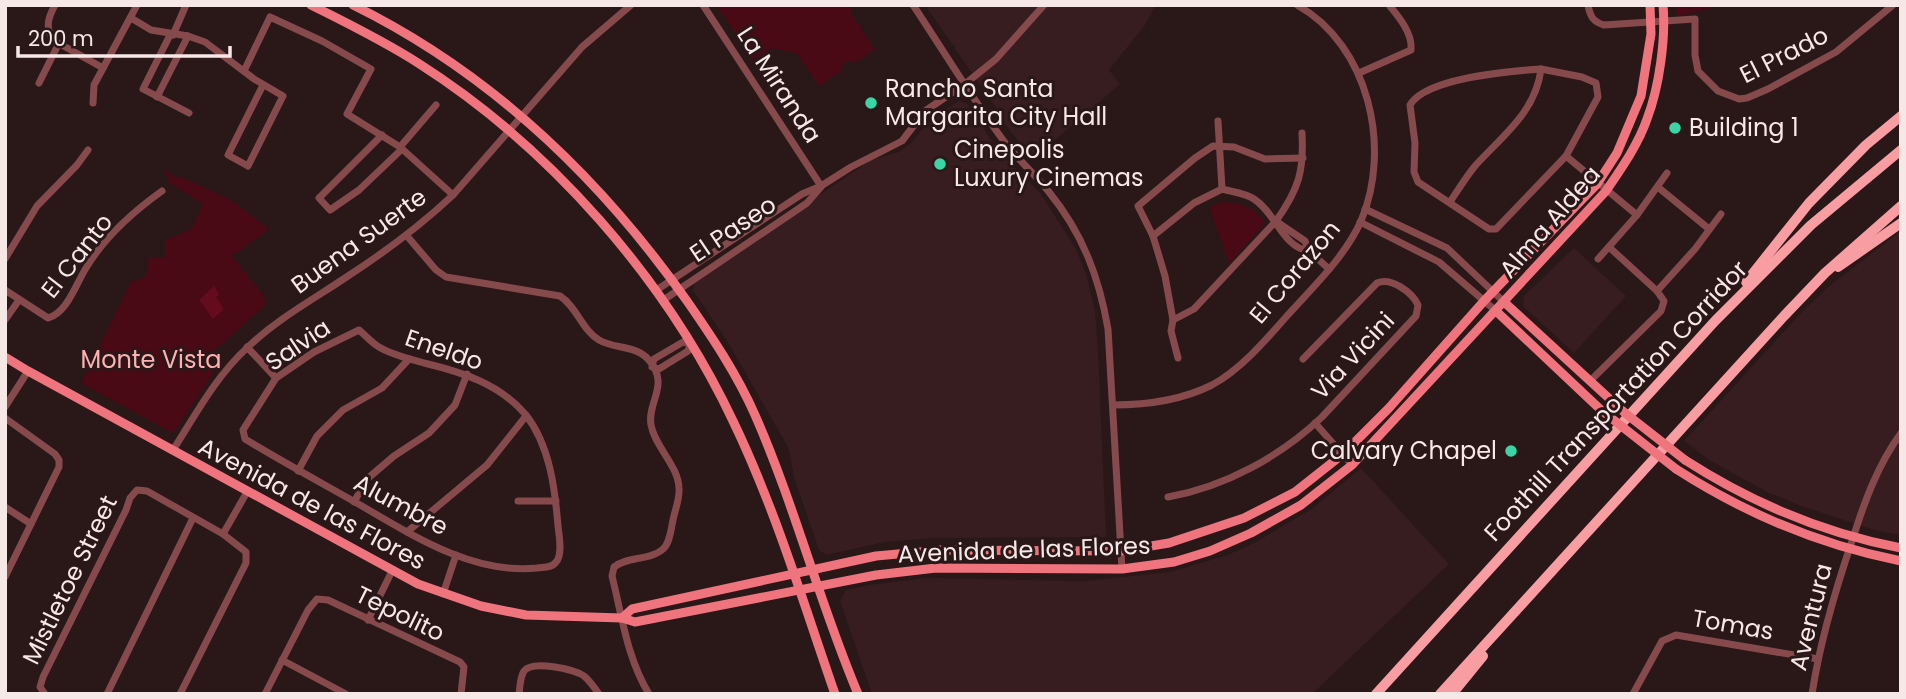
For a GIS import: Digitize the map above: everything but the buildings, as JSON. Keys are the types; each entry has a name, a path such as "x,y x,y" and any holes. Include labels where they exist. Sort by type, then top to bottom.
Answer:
{"highway":[{"path":"1715,320 1809,203 1866,145 1901,116"},
{"name":"Foothill Transportation Corridor","path":"1376,694 1715,320 1811,225 1901,150"},
{"path":"1440,694 1825,273 1901,206"},
{"path":"1825,273 1849,261 1901,223"},
{"path":"1452,694 1487,652 1495,634"},
{"path":"1368,694 1420,640 1430,635"}],"main road":[{"path":"311,5 417,62 508,130 535,153 600,220 662,301 734,422 761,484 835,694"},
{"path":"353,5 413,39 522,116 550,140 629,224 672,280 729,365 754,412 785,486 858,694"},
{"name":"Alma Aldea","path":"1493,292 1597,184 1617,153 1641,96 1652,22 1650,5"},
{"name":"Alma Aldea","path":"1504,302 1606,191 1631,152 1647,120 1662,55 1663,5"},
{"name":"Avenida de las Flores","path":"622,618 632,609 876,556 941,550 1121,551 1169,543 1244,518 1295,492 1343,454 1389,408 1493,292"},
{"path":"1504,302 1610,400 1685,460 1719,481 1790,517 1853,538 1901,548"},
{"name":"Avenida de las Flores","path":"5,357 392,571 443,594 481,606 526,615 622,618 635,622 876,576 936,568 1122,569 1174,562 1210,551 1251,533 1301,505 1352,465 1504,302"},
{"path":"1496,311 1601,410 1676,468 1713,492 1786,528 1849,550 1901,561"},
{"path":"1588,396 1594,384"}],"street":[{"path":"55,5 48,18 53,40 103,68"},
{"path":"93,103 94,85 137,5"},
{"path":"187,5 143,89 189,113"},
{"name":"Buena Suerte","path":"173,450 207,395 247,347 293,312 407,236 453,195 591,38 631,5"},
{"name":"La Miranda","path":"703,5 821,186"},
{"path":"913,5 1004,141 1058,203 1094,266 1108,329 1122,569"},
{"name":"El Paseo","path":"654,291 802,194 902,141 925,111 996,59 1044,5"},
{"name":"El Corazon","path":"1113,405 1151,403 1191,394 1213,384 1235,369 1329,269 1360,222 1374,174 1374,126 1359,73 1329,30 1297,5"},
{"path":"1359,73 1410,50 1412,43 1408,33 1390,5"},
{"path":"1588,5 1591,18 1598,23 1664,22"},
{"name":"El Prado","path":"1664,22 1695,19 1695,55 1699,71 1718,91 1739,99 1768,89 1836,52 1893,5"},
{"path":"244,71 270,17 322,41 371,69 348,114 401,148 453,195"},
{"path":"131,18 151,30 188,36 213,47 283,96 248,166 228,155 264,85"},
{"path":"157,97 188,36"},
{"path":"39,83 58,45"},
{"path":"1450,202 1474,168 1519,121 1534,99 1540,84 1541,69"},
{"path":"1541,69 1582,77 1596,83 1598,97 1566,156 1496,229 1489,229 1421,186 1415,176 1415,143 1410,105 1418,96 1454,82 1480,75 1541,69"},
{"path":"382,135 319,198 330,209 359,190 401,148 436,105"},
{"path":"1219,121 1222,189"},
{"path":"1173,320 1194,309 1286,208 1298,181 1303,158 1302,133"},
{"path":"1178,358 1171,331 1173,320 1167,284 1153,236 1138,206 1206,149 1220,145 1234,147 1265,159 1303,158"},
{"path":"5,259 37,206 89,150"},
{"path":"1566,156 1637,215"},
{"path":"1598,260 1637,215 1667,173"},
{"name":"El Paseo","path":"662,301 807,204 821,186"},
{"path":"1658,188 1709,229"},
{"path":"1153,236 1194,203 1222,189 1252,197 1276,221 1305,241 1309,251 1329,269"},
{"name":"El Canto","path":"19,300 48,318 60,312 87,266 104,245 144,204 162,191"},
{"path":"1365,209 1447,248 1504,302"},
{"path":"1657,291 1721,214"},
{"path":"1360,222 1439,262 1496,311"},
{"path":"407,236 436,270 446,277 560,296 572,306 595,338 642,354 657,375 658,390 651,426 676,478 679,493 670,538 665,548 657,553 619,562 614,567 612,576 635,668 649,694"},
{"path":"1594,384 1661,311 1664,301 1657,291 1609,247"},
{"name":"Via Vicini","path":"1168,497 1204,487 1249,469 1315,423 1416,316 1418,305 1415,299 1390,281 1382,280 1303,359"},
{"path":"5,290 19,300 5,320"},
{"name":"Eneldo","path":"359,330 380,348 409,359 467,374 505,394 526,416 541,440 556,501 559,558 556,563"},
{"name":"Salvia","path":"243,434 243,429 257,405 276,378 314,352 359,330"},
{"path":"652,367 653,359 682,342 690,344"},
{"path":"247,347 276,378"},
{"path":"298,471 317,436 343,410 382,388 409,359"},
{"path":"5,407 28,371"},
{"path":"354,502 367,479 394,456 429,433 455,405 467,374"},
{"path":"407,533 488,465 526,416"},
{"path":"5,418 55,454 59,460 59,467 5,577"},
{"path":"1315,423 1352,465"},
{"name":"Aventura","path":"1812,694 1831,605 1872,480 1901,433"},
{"name":"Alumbre","path":"243,434 245,439 298,471 407,533 456,555 508,568 551,567 556,563"},
{"name":"Mistletoe Street","path":"43,691 43,677 130,498 137,490 147,491 194,518"},
{"path":"223,534 247,492"},
{"path":"518,501 556,501"},
{"path":"5,507 31,524"},
{"path":"107,694 194,518 223,534 246,552 246,563 180,694"},
{"path":"443,594 456,555"},
{"path":"368,620 392,571"},
{"name":"Tepolito","path":"282,660 317,598 328,600 460,662 464,667 461,694"},
{"name":"Tomas","path":"1633,694 1662,641 1669,636 1818,659"},
{"path":"265,694 282,660 346,694"},
{"path":"519,694 523,673 534,666 565,668 576,672 592,683 599,694"}],"shaded area":[{"path":"925,5 1156,5 1145,25 1109,70 1120,84 1033,159 1004,123"},
{"path":"959,101 967,104 998,150 1040,193 1075,247 1087,277 1095,311 1098,351 1106,537 935,538 884,542 826,555 819,550 794,477 789,449 729,344 693,290 695,280 871,160 899,152 911,143 932,118"},
{"path":"1901,231 1901,535 1874,530 1767,492 1709,460 1684,441 1801,313 1828,287"},
{"path":"1574,248 1626,296 1574,353 1523,306 1524,296"},
{"path":"214,286 219,294 216,297 224,309 213,319 199,300"},
{"path":"1361,468 1449,564 1312,694 872,694 840,601 846,590 925,578 1086,581 1170,572 1228,555 1256,542 1313,508"}],"green space":[{"path":"716,5 851,5 852,15 875,49 855,63 849,60 841,66 841,71 819,86 797,53 771,48 754,60"},
{"path":"1674,5 1724,5 1677,16"},
{"name":"Monte Vista","path":"165,170 177,178 183,178 231,200 269,229 232,256 264,296 266,304 220,346 204,355 206,365 214,372 173,433 81,383 131,282 146,277 149,257 166,258 166,240 192,228 203,204 168,182 169,177 164,173"},
{"path":"1222,202 1240,204 1248,209 1250,207 1264,221 1229,263 1209,207"}],"place":[{"name":"Rancho Santa Margarita City Hall","path":"871,103"},
{"name":"Building 1","path":"1675,128"},
{"name":"Cinepolis Luxury Cinemas","path":"940,164"},
{"name":"Calvary Chapel","path":"1511,451"}]}
